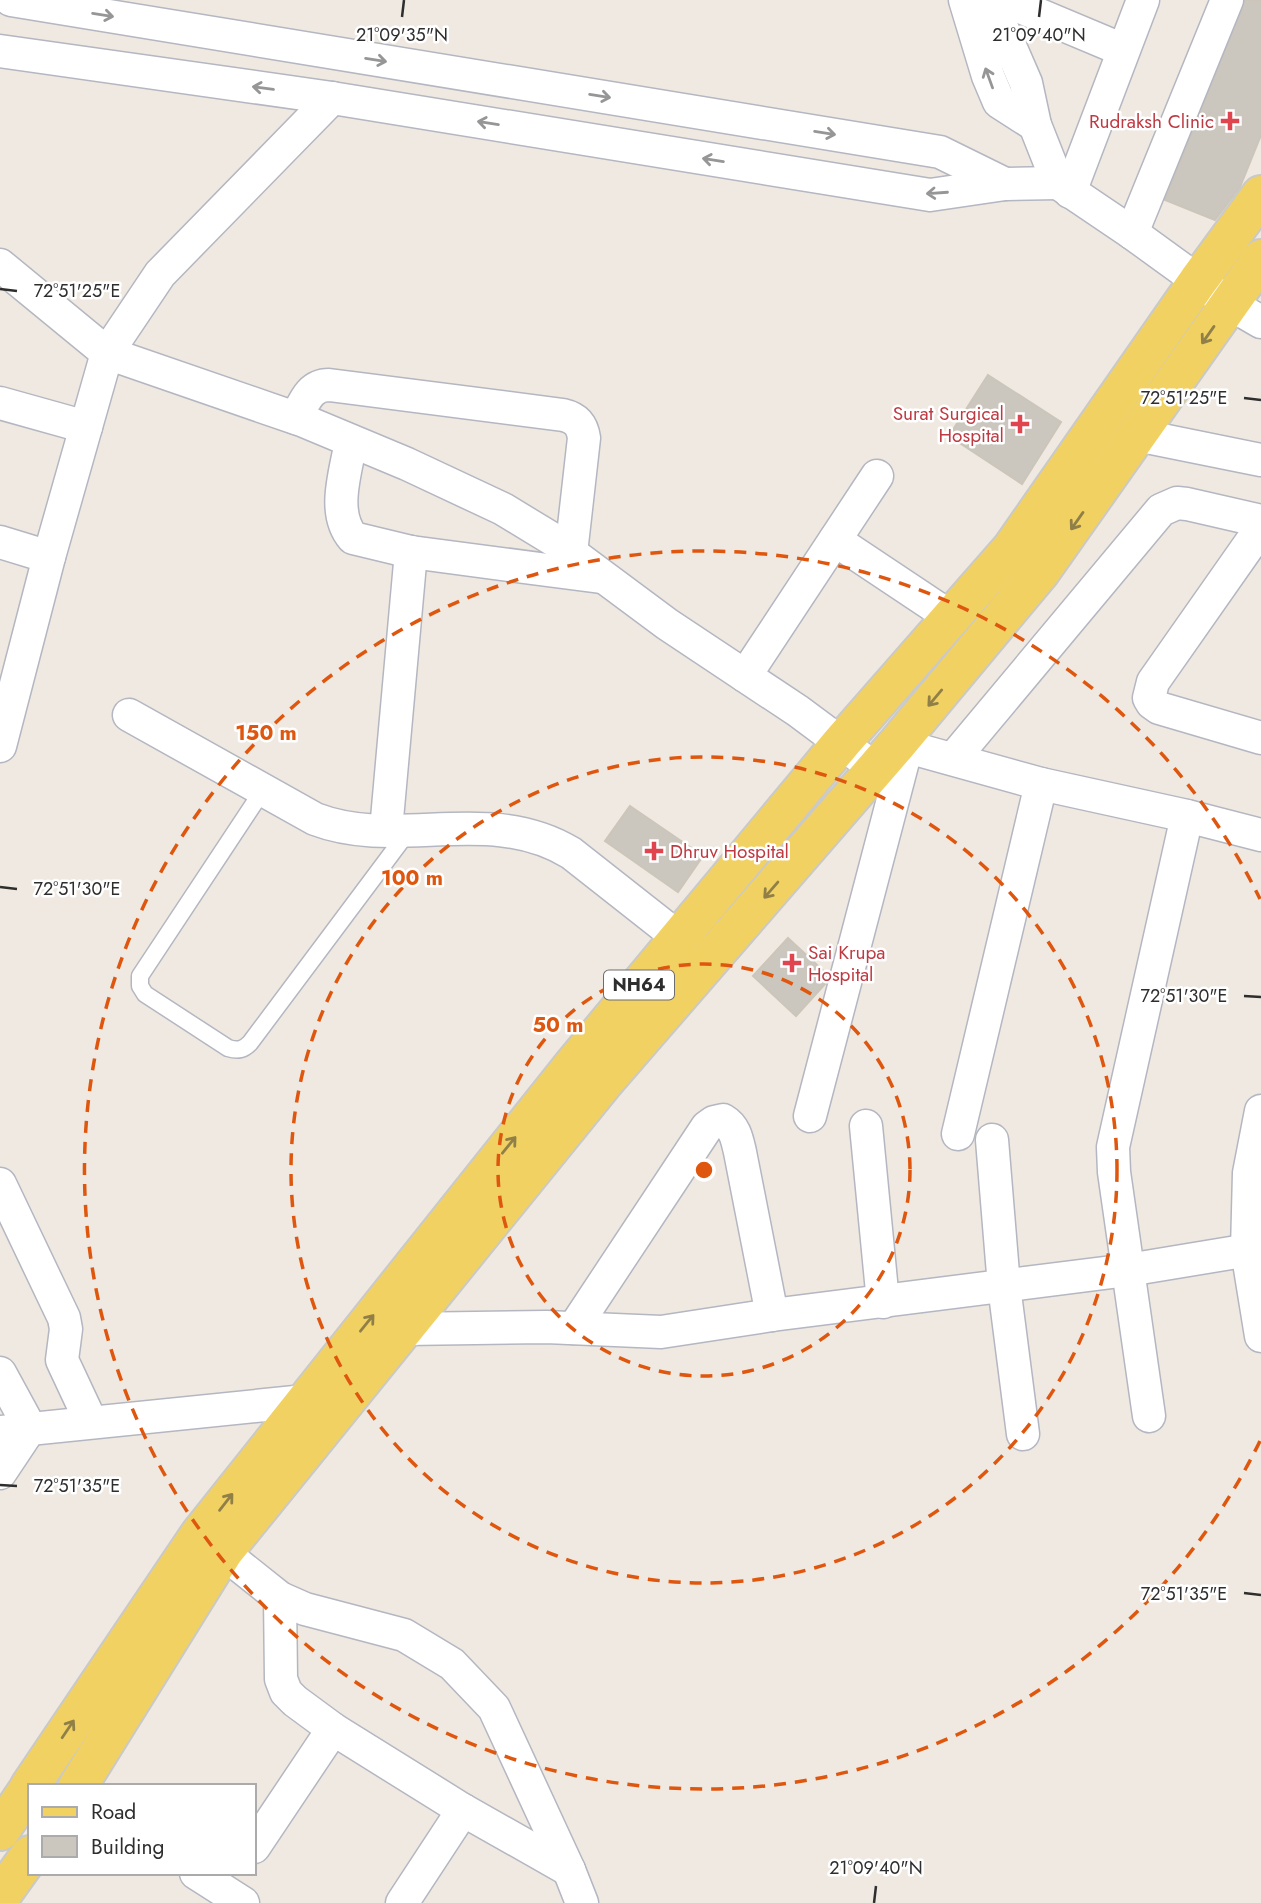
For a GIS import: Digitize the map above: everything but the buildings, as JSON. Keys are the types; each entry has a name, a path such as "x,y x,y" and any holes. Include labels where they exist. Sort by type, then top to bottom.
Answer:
{"main road":[{"name":"NH64","path":"31,1784 212,1543 305,1401 574,1064 842,743 1012,548 1261,195"},
{"name":"NH64","path":"79,1784 212,1543 405,1329 604,1082 893,753 1041,571 1138,435 1246,313 1261,259"},
{"name":"NH64","path":"0,1831 28,1789"},
{"path":"0,1897 28,1858"}],"street":[{"path":"11,0 940,152 1005,184"},
{"path":"965,0 988,76 999,102 1035,125"},
{"path":"990,0 1026,83 1035,125 1064,188"},
{"path":"1004,0 1124,50"},
{"path":"1064,188 1143,0"},
{"path":"1132,233 1227,0"},
{"path":"0,51 332,98 930,195 1005,184 1064,188 1246,313"},
{"path":"0,746 6,706 107,353 169,264 332,98"},
{"path":"0,265 107,353 296,418 503,509 571,553 667,624 842,743 893,753 953,759 1041,783 1261,835"},
{"path":"296,418 308,395 315,388 335,385 563,415 575,419 581,425 584,438 571,553"},
{"path":"0,403 86,427"},
{"path":"1138,435 1261,460"},
{"path":"351,441 341,516 353,538 411,552 604,578"},
{"path":"745,676 877,476"},
{"path":"953,759 1161,510 1177,503 1261,521"},
{"path":"1261,528 1153,682 1149,698 1159,708 1261,738"},
{"path":"835,540 952,618"},
{"path":"0,542 49,557"},
{"path":"398,830 411,552"},
{"path":"129,715 315,819 331,825 355,829 398,830 504,829 554,843 571,853 679,938"},
{"path":"810,1116 893,753"},
{"path":"958,1134 1041,783"},
{"path":"1149,1416 1113,1147 1187,816"},
{"path":"1261,1111 1249,1173 1261,1336"},
{"path":"574,1328 707,1127 723,1120 736,1134 772,1315"},
{"path":"866,1126 883,1302"},
{"path":"992,1140 1004,1286 1023,1434"},
{"path":"0,1184 64,1318 66,1329 62,1360 91,1422"},
{"path":"405,1329 574,1328 661,1332 772,1315 1128,1270 1254,1249"},
{"path":"0,1373 15,1430 0,1473"},
{"path":"15,1430 305,1401"},
{"path":"212,1543 280,1598 305,1609 404,1635 453,1664 494,1708 576,1892"},
{"path":"280,1598 281,1679 286,1692 295,1701 332,1729 463,1810 576,1892"},
{"path":"256,1844 332,1729"},
{"path":"402,1903 463,1810"},
{"path":"200,1875 230,1892"}],"lane":[{"path":"263,790 140,976 140,986 145,994 236,1051 244,1049 250,1043 398,830"}],"place":[{"name":"Rudraksh Clinic","path":"1230,121"},
{"name":"Surat Surgical Hospital","path":"1020,424"},
{"name":"Dhruv Hospital","path":"654,851"},
{"name":"Sai Krupa Hospital","path":"792,963"}]}
